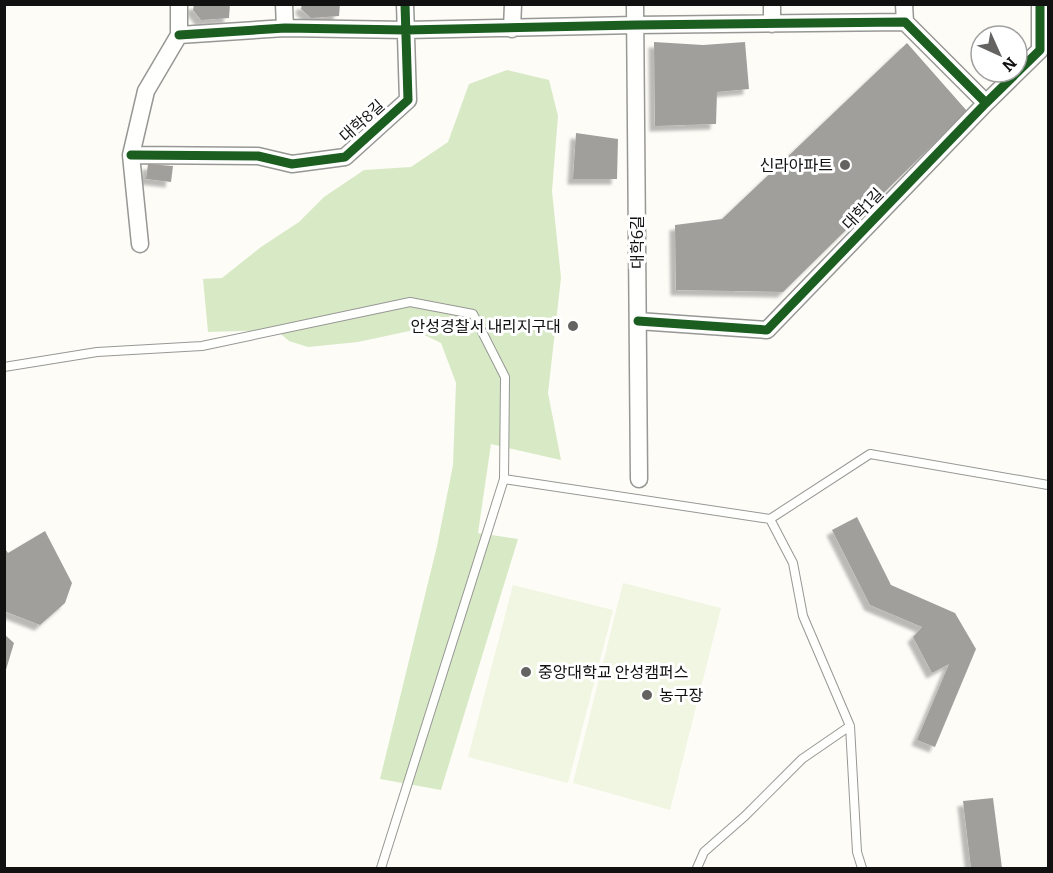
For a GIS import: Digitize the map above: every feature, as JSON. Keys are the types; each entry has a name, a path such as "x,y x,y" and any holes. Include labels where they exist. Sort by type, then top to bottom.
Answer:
{"street":[{"path":"140,244 131,155 146,91 179,35 179,4"},
{"path":"284,4 285,28"},
{"name":"대학8길","path":"131,155 258,156 292,164 345,157 408,100 405,4"},
{"path":"512,29 513,4"},
{"name":"대학6길","path":"635,4 639,479"},
{"path":"772,4 772,24"},
{"path":"904,4 904,22 986,103"},
{"name":"대학1길","path":"638,321 767,330 1040,50 1040,4"},
{"path":"179,35 285,28 512,29 904,22"}],"lane":[{"path":"4,367 97,352 202,346 410,302 473,314 505,376 504,479 381,868"},
{"path":"504,479 770,519 870,454 1048,485"},
{"path":"770,519 793,563 803,616 850,726 857,852 862,868"},
{"path":"697,868 704,852 745,816 802,759 850,726"}],"green space":[{"path":"507,70 549,80 558,116 552,191 561,278 548,393 561,460 491,444 478,533 518,539 441,790 380,779 437,546 453,465 456,383 441,343 414,330 358,342 308,347 289,341 276,330 208,332 203,279 222,278 261,247 299,222 324,197 364,170 411,167 448,142 469,84"},
{"name":"농구장","path":"623,583 721,608 670,810 573,783"},
{"path":"513,585 613,610 568,783 468,757"}],"building":[{"path":"194,4 230,4 229,18 201,20 193,10"},
{"path":"302,4 340,4 339,16 311,18 301,9"},
{"path":"654,42 703,45 745,42 749,89 717,92 716,124 655,126"},
{"name":"신라아파트","path":"907,43 967,111 783,292 676,290 675,225 722,219"},
{"path":"576,133 618,139 617,179 573,179"},
{"path":"148,164 173,166 171,182 146,179"},
{"path":"857,517 891,585 955,613 976,649 935,747 917,740 949,664 932,673 913,637 922,627 870,605 832,530"},
{"path":"45,531 72,583 65,603 40,625 4,611 4,547 8,553"},
{"path":"4,634 14,643 5,673 4,673"},
{"path":"993,798 1002,868 971,868 963,801"}],"cycle path":[{"path":"131,155 258,156 292,164 345,157 408,100 405,4"},
{"path":"638,321 767,330 1040,50 1040,4"},
{"path":"179,35 285,28 406,30 905,22 986,103"}],"place":[{"name":"신라아파트","path":"845,165"},
{"name":"안성경찰서 내리지구대","path":"573,326"},
{"name":"중앙대학교 안성캠퍼스","path":"526,672"},
{"name":"농구장","path":"647,695"}]}
